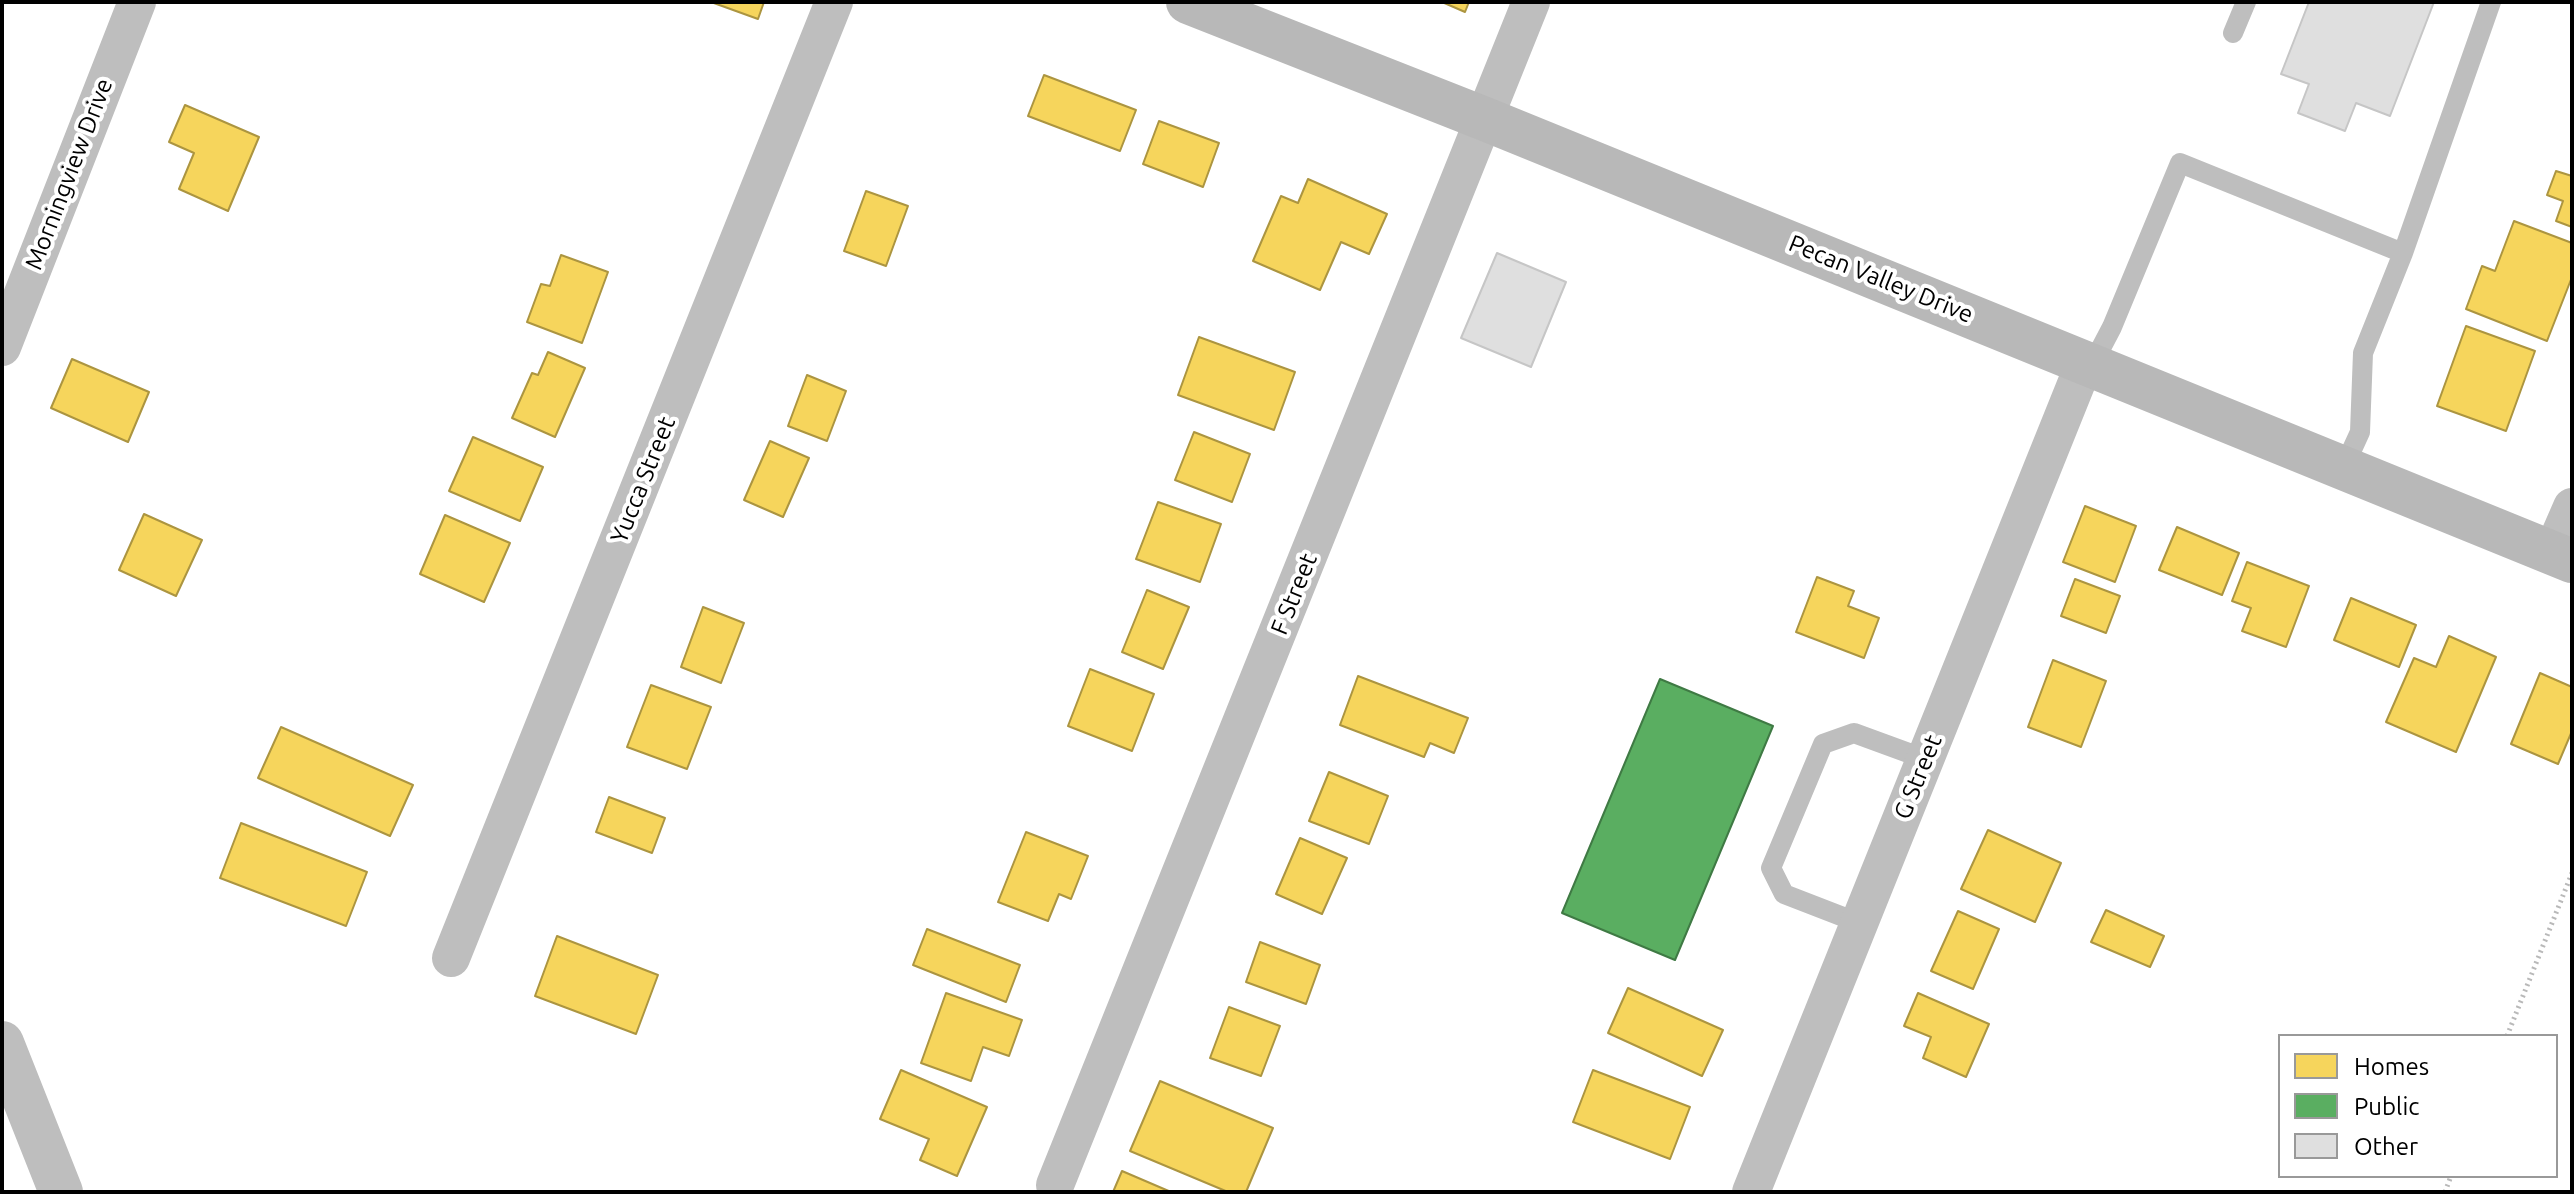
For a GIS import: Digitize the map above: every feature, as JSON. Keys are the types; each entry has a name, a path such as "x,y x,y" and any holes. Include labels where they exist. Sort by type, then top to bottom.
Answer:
{"highway":[{"path":"2,1043 61,1192"}],"main road":[{"name":"Pecan Valley Drive","path":"1188,2 1485,119 2562,557"}],"street":[{"name":"Morningview Drive","path":"2,347 137,2"},
{"name":"Yucca Street","path":"451,958 834,2"},
{"name":"F Street","path":"1055,1185 1531,2"},
{"name":"G Street","path":"1751,1192 2085,362"},
{"path":"2562,557 2572,507"}],"lane":[{"path":"2233,33 2246,2"},
{"path":"2344,467 2360,432 2363,353 2403,253 2491,2"},
{"path":"2085,362 2101,348 2112,327 2180,163 2403,253"},
{"path":"1859,923 1784,894 1771,868 1823,744 1854,733 1925,759"}],"path":[{"path":"2508,1034 2572,873"}],"building: Homes":[{"path":"711,2 764,2 758,19"},
{"path":"1442,2 1469,2 1465,12"},
{"path":"1044,75 1136,110 1120,151 1028,116"},
{"path":"185,105 259,137 228,211 179,189 194,153 169,142"},
{"path":"1159,121 1219,143 1203,187 1143,164"},
{"path":"2556,171 2572,176 2572,227 2556,221 2563,201 2547,195"},
{"path":"1308,179 1387,214 1369,254 1341,242 1320,290 1253,261 1281,196 1298,203"},
{"path":"866,191 908,206 886,266 844,251"},
{"path":"2514,221 2572,243 2572,277 2547,341 2466,309 2482,266 2495,271"},
{"path":"561,255 608,272 582,343 527,322 541,284 550,286"},
{"path":"2466,326 2535,351 2506,431 2437,406"},
{"path":"1199,337 1295,372 1274,430 1178,395"},
{"path":"548,352 585,368 555,437 512,418 532,373 538,375"},
{"path":"72,359 149,392 128,442 51,408"},
{"path":"807,375 846,391 827,441 788,426"},
{"path":"1194,432 1250,454 1232,502 1175,480"},
{"path":"473,437 543,467 520,521 449,491"},
{"path":"770,441 809,458 783,517 744,500"},
{"path":"1158,502 1221,524 1200,582 1136,559"},
{"path":"2085,506 2136,526 2115,582 2063,562"},
{"path":"144,514 202,540 176,596 119,570"},
{"path":"445,515 510,543 484,602 420,574"},
{"path":"2177,527 2239,553 2222,595 2159,570"},
{"path":"2247,562 2309,586 2286,647 2242,631 2251,608 2232,601"},
{"path":"1817,577 1854,591 1848,606 1879,618 1864,658 1796,632"},
{"path":"2075,579 2120,596 2106,633 2061,616"},
{"path":"1147,590 1189,607 1163,669 1122,652"},
{"path":"2351,598 2416,625 2399,667 2334,640"},
{"path":"703,607 744,623 721,683 681,667"},
{"path":"2449,636 2496,657 2456,752 2386,722 2414,658 2436,667"},
{"path":"2053,660 2106,681 2081,747 2028,727"},
{"path":"1090,669 1154,694 1132,751 1068,726"},
{"path":"2540,673 2572,687 2572,731 2558,764 2511,744"},
{"path":"1358,676 1468,718 1454,753 1430,743 1424,757 1340,725"},
{"path":"651,685 711,707 687,769 627,747"},
{"path":"281,727 413,785 390,836 258,778"},
{"path":"1329,772 1388,796 1369,844 1309,821"},
{"path":"609,797 665,818 652,853 596,832"},
{"path":"241,823 367,872 346,926 220,878"},
{"path":"1988,830 2061,863 2035,922 1961,889"},
{"path":"1026,832 1088,856 1071,899 1059,894 1048,921 998,902"},
{"path":"1300,838 1347,858 1322,914 1276,894"},
{"path":"2106,910 2164,936 2150,967 2091,942"},
{"path":"1958,911 1999,929 1973,989 1931,971"},
{"path":"927,929 1020,965 1006,1002 913,965"},
{"path":"557,936 658,975 636,1034 535,996"},
{"path":"1260,942 1320,965 1306,1004 1246,982"},
{"path":"1628,988 1723,1030 1702,1076 1608,1033"},
{"path":"946,993 1022,1020 1009,1056 983,1047 971,1081 921,1063"},
{"path":"1918,993 1989,1024 1966,1077 1923,1058 1931,1037 1904,1026"},
{"path":"1229,1007 1280,1026 1261,1076 1210,1058"},
{"path":"901,1070 987,1107 957,1176 920,1160 929,1139 880,1119"},
{"path":"1593,1070 1690,1107 1670,1159 1573,1122"},
{"path":"1160,1081 1273,1128 1246,1192 1228,1192 1130,1151"},
{"path":"1122,1171 1171,1192 1113,1192"}],"building: Public":[{"path":"1660,679 1773,726 1675,960 1562,913"}],"building: Other":[{"path":"2309,2 2434,2 2390,116 2356,103 2345,131 2298,113 2309,84 2281,74"},
{"path":"1497,253 1566,282 1531,367 1461,338"}]}
